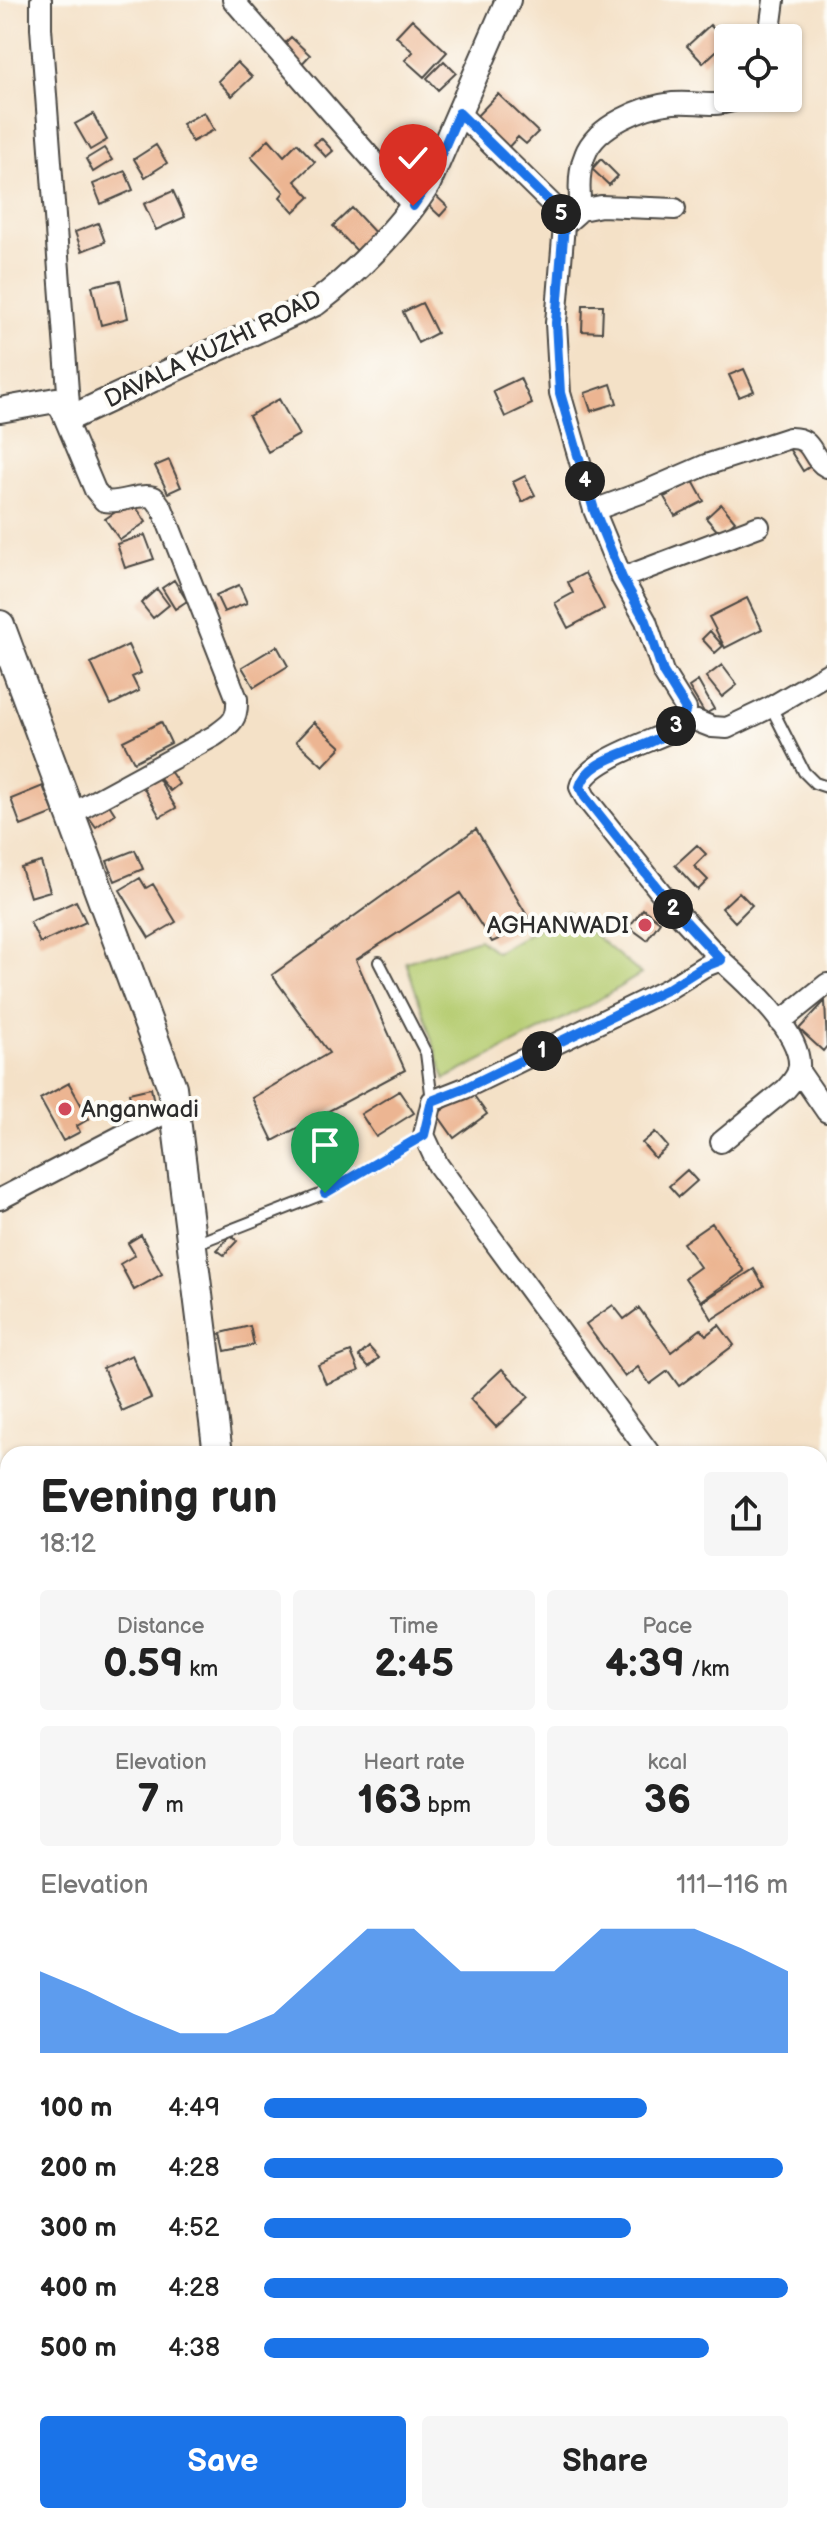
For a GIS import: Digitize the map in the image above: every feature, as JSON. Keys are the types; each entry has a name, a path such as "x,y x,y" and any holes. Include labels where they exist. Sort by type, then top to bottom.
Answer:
{"main road":[{"path":"0,625 172,1087 217,1446"}],"street":[{"path":"41,0 63,409 95,490 104,501 113,503 142,494 154,497 162,508 237,699 238,713 230,725 214,736 71,814"},
{"path":"233,0 413,206"},
{"name":"DAVALA KUZHI ROAD","path":"0,410 63,409 316,303 338,287 413,206 428,184 508,0"},
{"path":"771,24 774,0"},
{"path":"581,210 579,195 585,153 616,122 664,105 714,105"},
{"path":"459,113 561,213 564,225 556,323 560,393 594,510 622,578 646,621 663,672 686,709 670,732 593,768 582,778 580,787 674,909 780,1022 794,1043 798,1070 827,1112"},
{"path":"564,225 581,210 601,206 675,209"},
{"path":"594,510 706,465 789,438 800,438 808,444 820,463 827,467"},
{"path":"622,578 759,526"},
{"path":"684,716 712,727 727,728 771,707 827,674"},
{"path":"644,1446 438,1165 424,1135 432,1101 465,1088 668,989 703,967 721,960"},
{"path":"780,1022 827,984"},
{"path":"721,1142 786,1089 798,1070"},
{"path":"0,1199 175,1108"}],"lane":[{"path":"771,707 804,772 815,783 827,787"},
{"path":"379,962 426,1053 432,1101"},
{"path":"190,1246 325,1193 424,1135"}],"green space":[{"path":"567,912 641,974 590,1005 445,1079 406,962 479,939 496,952"}],"building":[{"path":"412,19 447,52 424,77 405,60 413,52 396,36"},
{"path":"710,25 714,29 714,53 703,63 687,46"},
{"path":"291,37 310,55 296,70 276,52"},
{"path":"444,61 456,73 438,90 427,78"},
{"path":"237,62 252,77 232,96 218,81"},
{"path":"498,94 538,132 526,144 518,137 503,153 471,122"},
{"path":"204,112 214,130 192,142 182,124"},
{"path":"93,114 107,140 90,150 75,124"},
{"path":"321,138 333,151 326,157 314,144"},
{"path":"269,139 284,156 297,143 315,162 295,181 310,197 294,212 280,197 284,192 251,157"},
{"path":"156,145 167,163 145,177 134,159"},
{"path":"104,148 112,160 93,172 86,159"},
{"path":"601,159 618,176 609,185 592,169"},
{"path":"125,171 133,190 101,204 93,184"},
{"path":"173,191 185,217 156,230 144,204"},
{"path":"434,194 448,207 440,216 426,203"},
{"path":"352,208 379,237 360,254 333,226"},
{"path":"98,223 105,242 82,251 75,232"},
{"path":"120,280 128,318 101,325 92,286"},
{"path":"422,303 437,333 418,343 403,312"},
{"path":"583,305 603,305 602,332 582,331"},
{"path":"744,369 754,391 739,397 729,375"},
{"path":"520,378 532,404 505,417 493,391"},
{"path":"611,384 617,403 591,411 585,393"},
{"path":"279,399 299,435 268,452 249,416"},
{"path":"804,441 817,462 803,471 790,450"},
{"path":"169,460 181,487 168,493 155,466"},
{"path":"525,476 535,495 522,502 513,482"},
{"path":"693,481 704,501 675,516 664,497"},
{"path":"132,501 146,522 120,540 105,519"},
{"path":"721,504 735,521 720,534 706,518"},
{"path":"145,535 154,559 125,568 117,544"},
{"path":"585,573 604,609 568,628 555,603 573,593 568,582"},
{"path":"174,580 187,601 175,609 162,588"},
{"path":"239,585 247,603 224,612 216,595"},
{"path":"157,589 169,605 153,618 141,603"},
{"path":"747,598 762,629 725,648 709,617"},
{"path":"710,631 723,646 715,653 702,639"},
{"path":"128,645 141,673 132,677 139,691 111,705 91,663"},
{"path":"277,646 288,666 254,687 242,667"},
{"path":"722,665 737,685 722,697 706,677"},
{"path":"698,681 714,709 705,714 689,687"},
{"path":"161,722 171,743 134,762 123,741"},
{"path":"314,722 341,747 323,766 296,741"},
{"path":"170,771 179,784 170,791 160,779"},
{"path":"158,778 176,808 160,817 143,787"},
{"path":"43,786 54,813 21,826 11,799"},
{"path":"108,803 115,814 96,827 88,816"},
{"path":"476,829 532,924 492,942 460,893 356,960 405,1070 273,1141 252,1098 329,1053 272,975"},
{"path":"697,845 706,854 694,866 708,880 698,890 675,865"},
{"path":"135,850 143,869 115,881 107,861"},
{"path":"41,862 50,891 30,897 21,868"},
{"path":"140,878 146,888 153,884 176,922 149,938 120,890"},
{"path":"739,892 752,905 735,922 722,908"},
{"path":"76,901 86,922 40,943 30,922"},
{"name":"AGHANWADI","path":"643,909 660,922 647,940 629,927"},
{"path":"825,1001 827,1046 823,1051 799,1029"},
{"name":"Anganwadi","path":"69,1083 89,1119 77,1126 80,1132 63,1141 40,1099"},
{"path":"151,1088 156,1112 134,1117 129,1093"},
{"path":"470,1090 487,1114 454,1138 437,1114"},
{"path":"399,1091 414,1113 376,1137 361,1114"},
{"path":"655,1132 668,1147 655,1158 642,1143"},
{"path":"344,1133 354,1149 319,1170 309,1154"},
{"path":"687,1170 697,1181 679,1197 669,1186"},
{"path":"712,1223 744,1271 701,1301 685,1278 700,1267 683,1243"},
{"path":"141,1235 162,1274 134,1290 120,1264 135,1255 128,1243"},
{"path":"231,1235 237,1241 224,1255 217,1250"},
{"path":"754,1269 764,1286 712,1319 702,1302"},
{"path":"613,1305 624,1319 639,1308 671,1352 701,1329 706,1335 719,1325 734,1345 679,1386 668,1371 650,1384 638,1367 625,1377 586,1324"},
{"path":"250,1326 254,1345 225,1351 221,1333"},
{"path":"369,1347 379,1358 369,1367 359,1356"},
{"path":"351,1352 359,1371 326,1384 318,1365"},
{"path":"132,1355 151,1398 122,1411 103,1368"},
{"path":"502,1369 529,1397 496,1427 470,1399"}],"place":[{"name":"AGHANWADI","path":"645,925"},
{"name":"Anganwadi","path":"65,1109"}],"route":[{"path":"325,1193 424,1135 432,1101 465,1088 668,989 703,967 721,960 674,909 580,787 582,778 593,768 670,732 686,709 663,672 646,621 622,578 594,510 560,393 556,323 564,225 561,213 459,113 428,184 413,206"}]}
